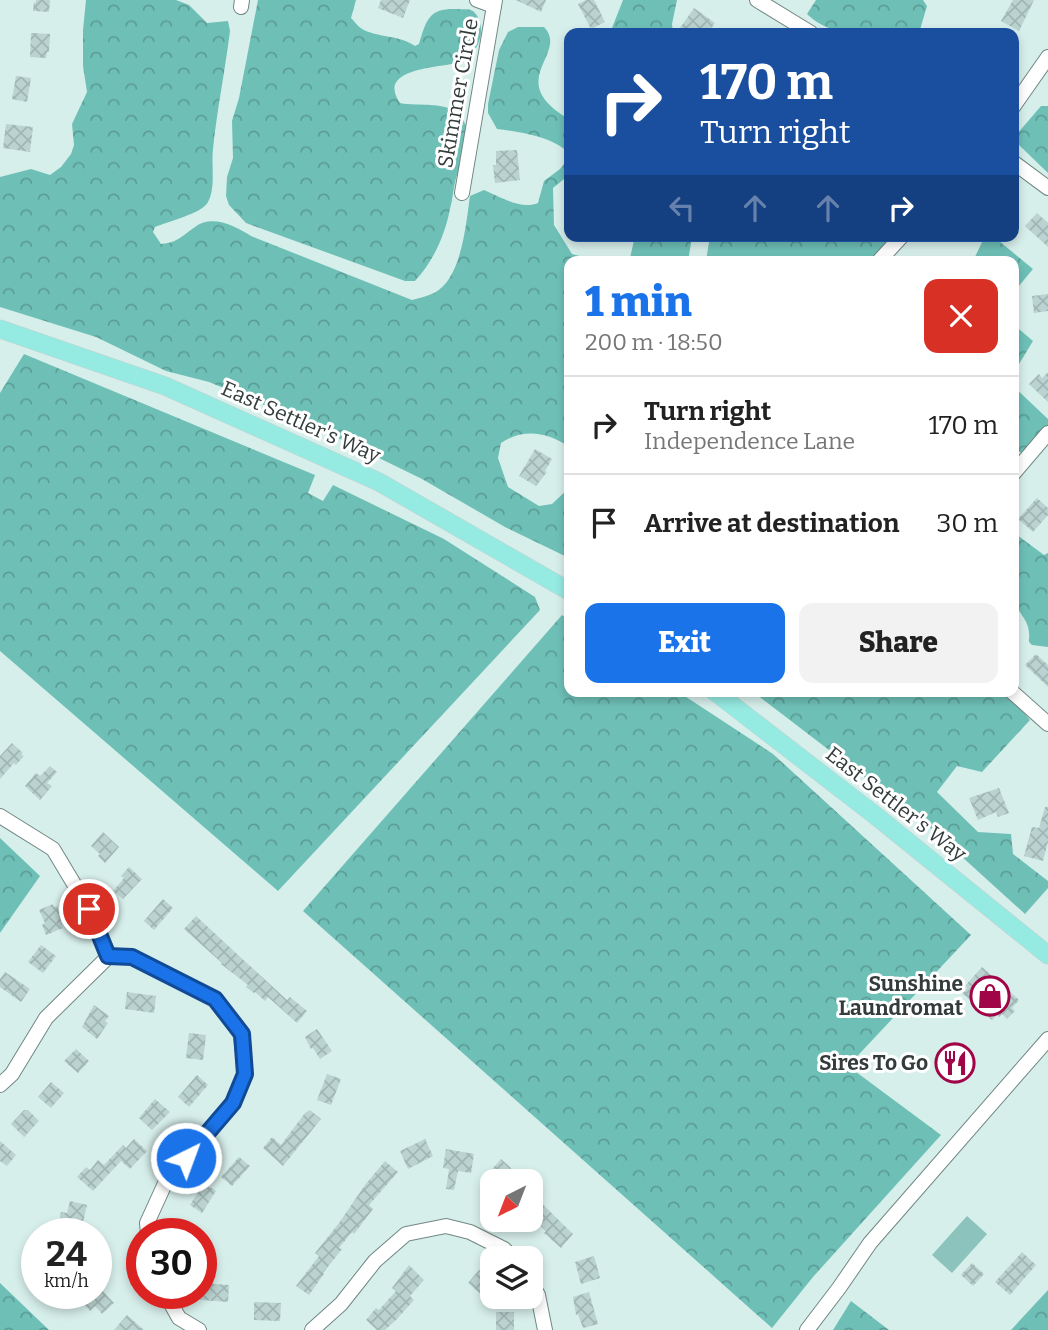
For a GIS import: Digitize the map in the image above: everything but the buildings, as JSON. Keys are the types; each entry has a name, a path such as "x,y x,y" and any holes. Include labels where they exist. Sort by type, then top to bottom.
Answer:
{"main road":[{"name":"East Settler's Way","path":"0,329 165,386 379,482 564,588"},
{"name":"East Settler's Way","path":"722,697 876,816 1048,955"}],"street":[{"path":"477,0 495,3"},
{"path":"757,0 802,28"},
{"name":"Skimmer Circle","path":"462,193 495,3"},
{"path":"1019,98 1048,57"},
{"path":"1019,166 1048,188"},
{"path":"884,256 896,242"},
{"path":"1019,467 1048,433"},
{"path":"1018,697 1048,724"},
{"path":"0,816 53,849 89,909 108,956"},
{"path":"0,1085 12,1074 46,1018 108,956 132,957 215,999 242,1034 245,1074 233,1103 168,1177 148,1218"},
{"path":"807,1330 870,1243 1048,1040"},
{"path":"312,1330 341,1304 375,1261 406,1234 446,1226 470,1232 498,1246"},
{"path":"174,1309 179,1318 199,1330"},
{"path":"541,1309 545,1330"}],"shaded area":[{"path":"967,1216 987,1234 952,1273 932,1255"}],"green space":[{"path":"86,0 176,0 189,5 207,23 228,21 230,31 215,134 210,196 205,206 199,210 155,227 153,232 161,244 175,241 202,223 216,221 412,300 434,293 451,276 461,249 470,196 484,190 518,204 538,203 544,181 564,164 564,179 553,188 554,225 572,254 579,256 564,256 564,444 544,435 518,435 501,443 498,458 508,487 539,506 552,504 564,493 564,556 505,527 422,479 303,421 209,382 166,371 96,337 0,307 0,177 31,169 50,175 61,167 71,154 74,145 72,124 87,92 83,66"},
{"path":"258,0 356,0 351,18 360,28 415,46 419,44 427,21 441,10 468,10 474,12 478,18 481,25 480,40 467,58 461,62 414,71 396,82 395,91 400,103 449,108 462,119 469,137 441,238 433,257 415,281 405,281 246,223 229,205 226,196 227,177 233,158 232,121"},
{"path":"623,0 677,0 672,28 612,28"},
{"path":"816,0 923,0 927,6 920,28 829,28 807,14"},
{"path":"518,27 544,27 550,37 541,68 540,92 550,105 564,115 564,149 554,142 526,133 497,129 488,113 499,50 508,32"},
{"path":"1041,106 1048,106 1048,173 1019,145 1019,132"},
{"path":"634,242 691,242 689,256 630,256"},
{"path":"709,242 889,242 876,256 707,256"},
{"path":"982,242 1000,242 1017,256 975,256"},
{"path":"1019,257 1033,269 1019,286"},
{"path":"1019,329 1033,341 1019,364"},
{"path":"24,354 315,475 308,493 323,501 333,485 444,539 535,597 540,610 278,891 0,651 0,393"},
{"path":"1019,392 1048,419 1048,429 1023,454 1019,452"},
{"path":"1019,536 1044,555 1048,553 1048,647 1032,645 1029,642 1027,623 1019,611"},
{"path":"562,615 564,697 686,697 773,754 971,935 848,1066 941,1135 813,1277 772,1328 303,911"},
{"path":"760,697 1011,697 1030,720 982,772 957,766 937,792 978,832 1011,834 1013,854 1048,881 1048,888 1025,914 927,825"},
{"path":"0,838 40,876 0,933"},
{"path":"0,1283 21,1303 21,1309 27,1309 49,1330 0,1330"},
{"path":"1048,1290 1048,1330 1011,1330"},
{"path":"851,1301 889,1330 833,1330"}],"place":[{"name":"Sunshine Laundromat","path":"990,996"},
{"name":"Sires To Go","path":"955,1063"}],"route":[{"path":"89,909 108,956 132,957 215,999 242,1034 245,1074 233,1103 186,1158"}]}
